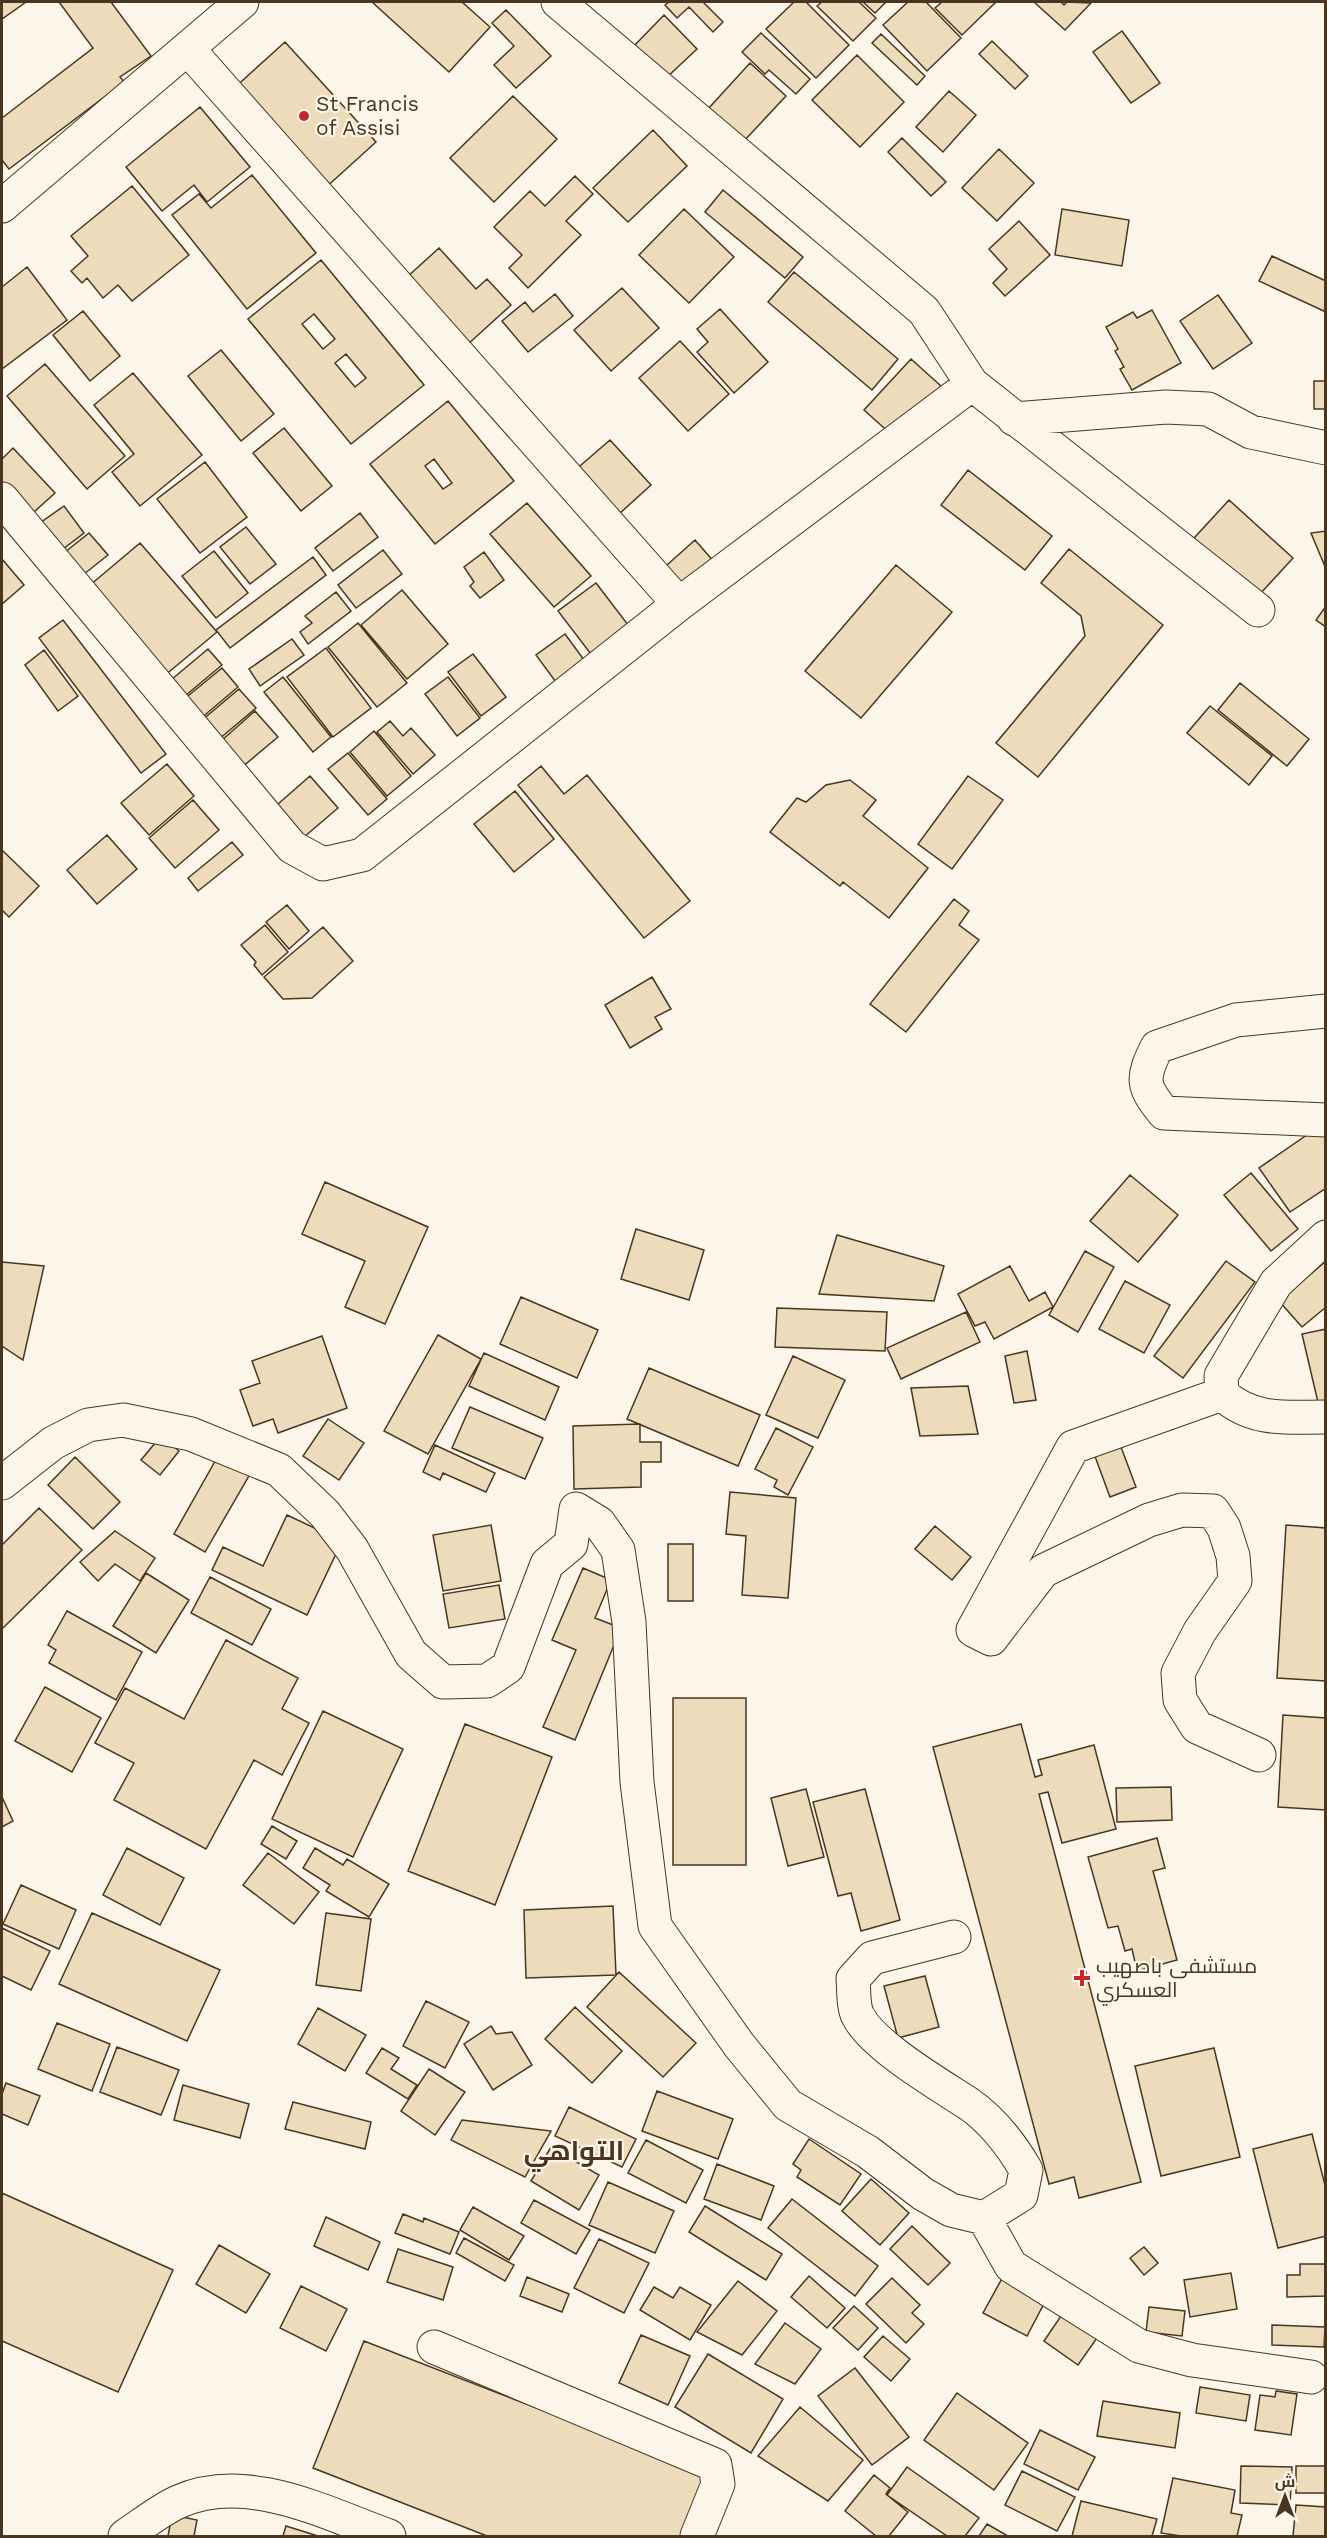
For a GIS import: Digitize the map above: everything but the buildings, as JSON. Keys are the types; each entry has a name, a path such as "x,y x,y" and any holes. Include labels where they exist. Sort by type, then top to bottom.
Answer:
{"street":[{"path":"2,206 242,2"},
{"path":"558,2 924,311 972,384 1258,610"},
{"path":"188,49 679,604"},
{"path":"2,499 292,847 323,864 362,855 679,604 972,384"},
{"path":"1014,419 1166,407 1208,409 1251,432 1326,448"},
{"path":"1326,1011 1236,1020 1198,1032 1157,1047 1145,1072 1147,1092 1164,1113 1326,1120"},
{"path":"1326,1237 1276,1283 1221,1376 1222,1394 1235,1405 1269,1418 1326,1417"},
{"path":"1222,1394 1073,1447 973,1630 991,1639 1043,1571 1149,1520 1182,1510 1213,1511 1224,1528 1233,1556 1235,1581 1200,1631 1178,1672 1180,1700 1197,1727 1259,1755"},
{"path":"2,1483 53,1443 88,1425 123,1420 191,1434 279,1470 325,1514 352,1549 411,1654 443,1682 487,1681 508,1667 547,1564 571,1544 576,1509 599,1523 618,1550 629,1622 637,1782 655,1926 739,2045 788,2105 868,2152 941,2205 951,2210 984,2218 1020,2195 1026,2170 1013,2148 971,2106 943,2089 883,2044 858,2015 853,1979 872,1958 954,1937"},
{"path":"984,2218 1011,2266 1139,2346 1192,2360 1311,2377"},
{"path":"434,2347 715,2465 718,2484 697,2536"},
{"path":"125,2536 179,2501 229,2490 281,2497 389,2536"}],"place":[{"name":"St Francis of Assisi","path":"304,116"},
{"name":"مستشفى باصهيب العسكري","path":"1082,1978"}],"district":[{"name":"التواهي","path":"574,2151"}]}
